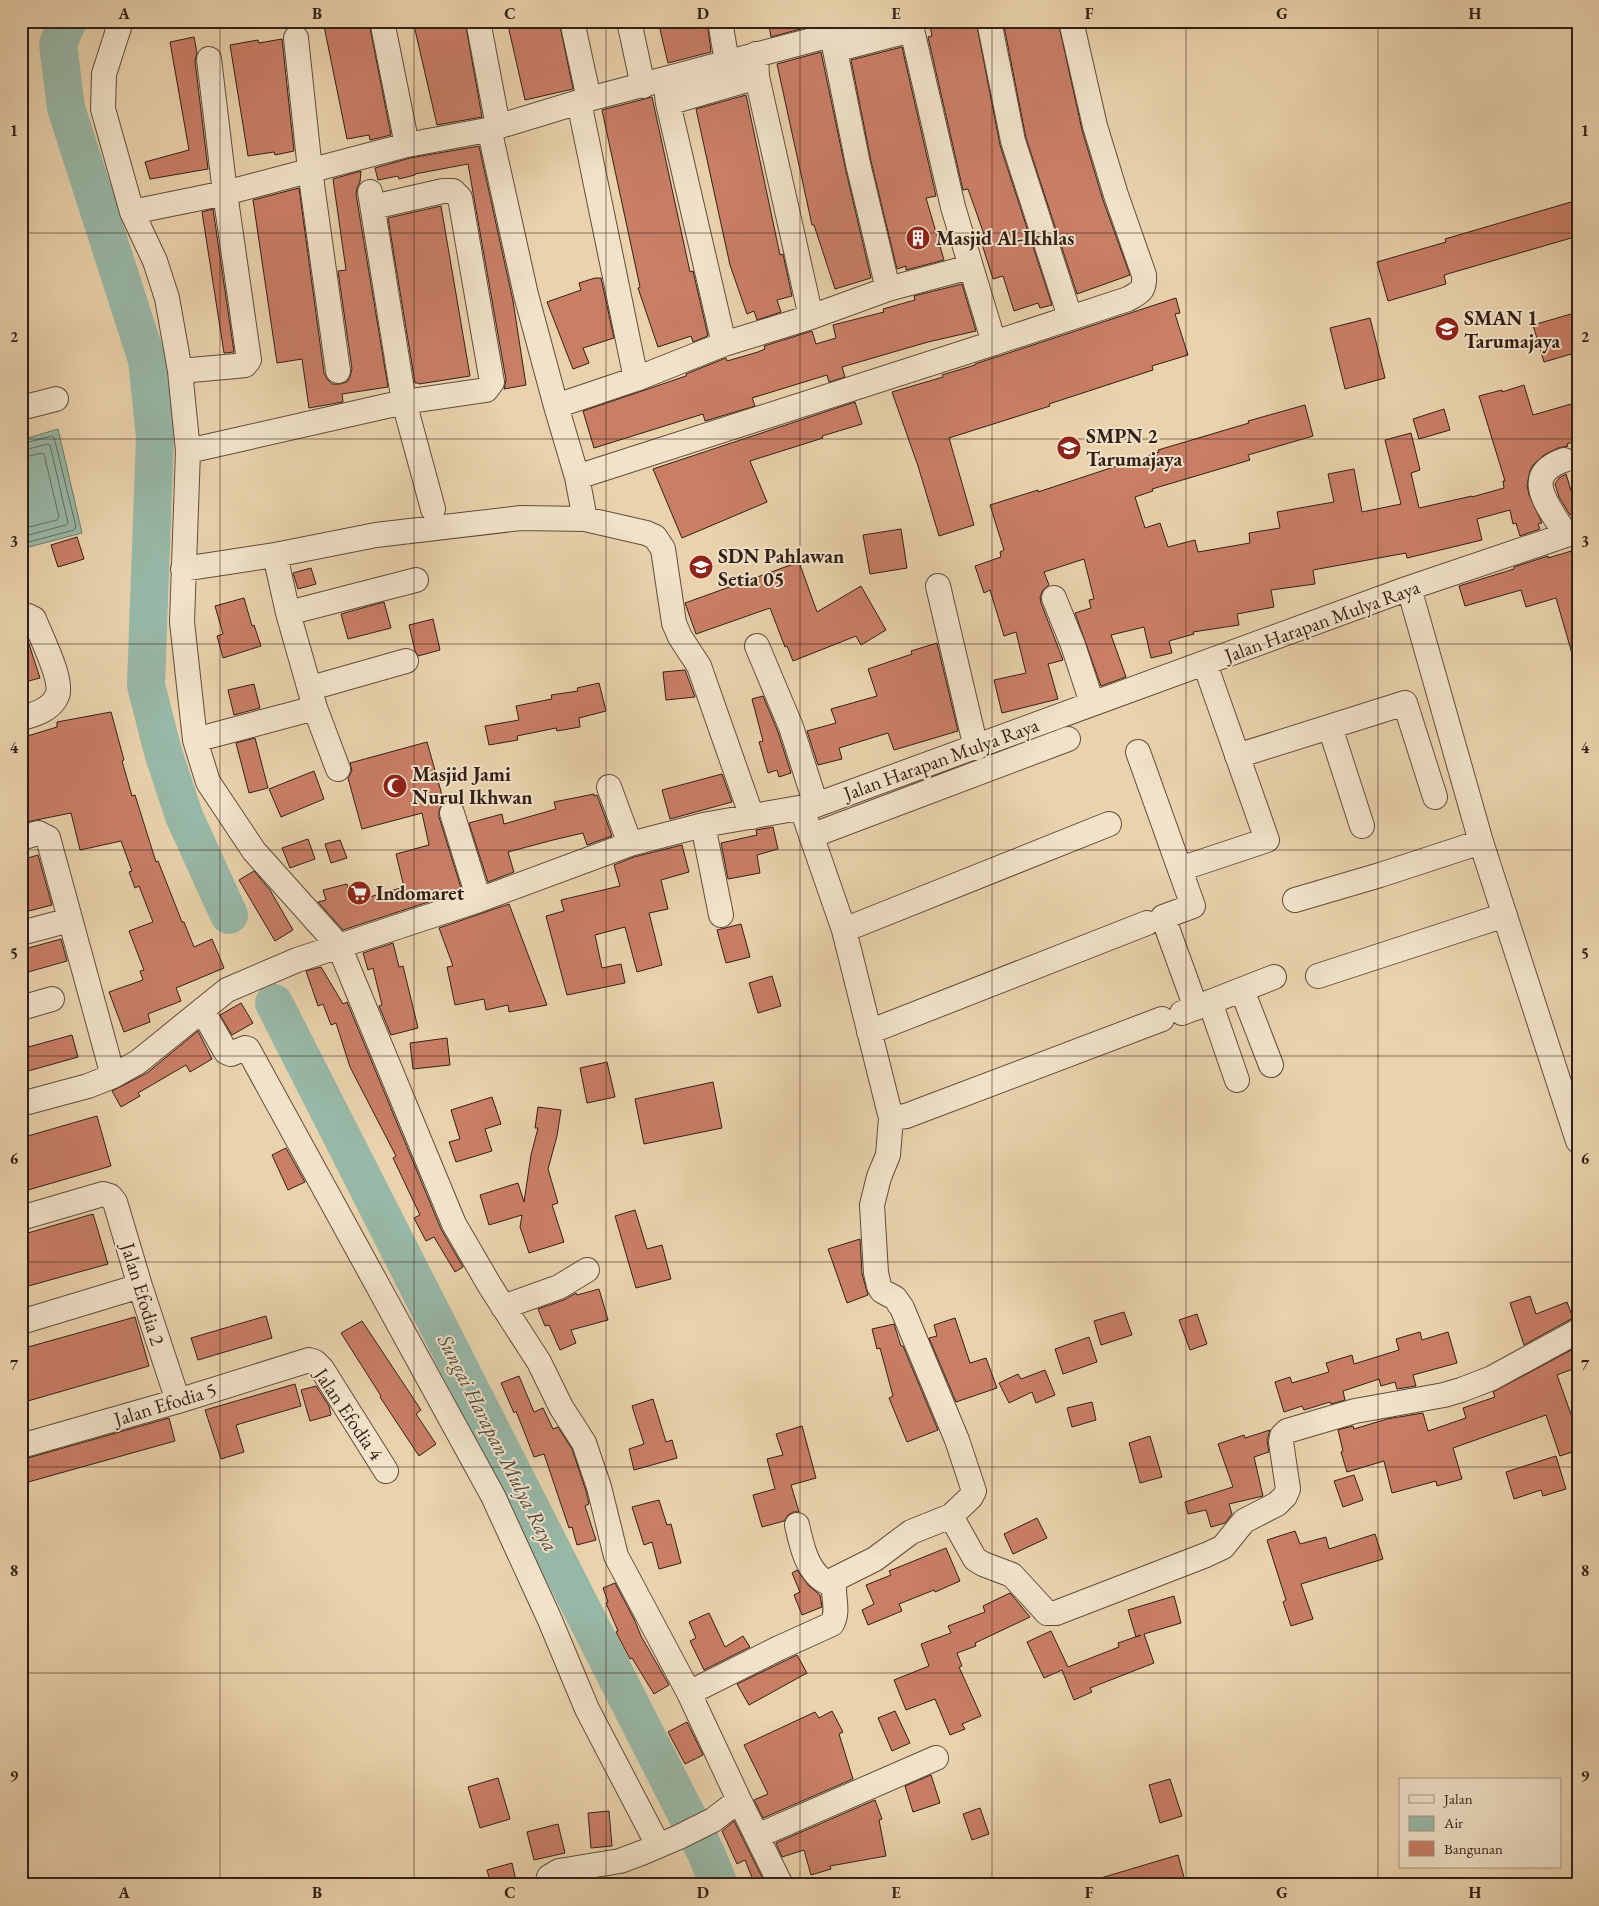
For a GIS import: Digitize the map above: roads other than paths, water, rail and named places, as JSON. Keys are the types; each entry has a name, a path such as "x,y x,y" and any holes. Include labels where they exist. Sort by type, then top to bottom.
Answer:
{"street":[{"path":"120,21 104,74 103,109 132,212 155,261 167,298 180,371 188,451 182,622 195,740 208,782 254,851 339,946 454,1224 539,1362 561,1407 584,1443 599,1487 616,1556 689,1693 781,1885"},
{"path":"382,21 407,144"},
{"path":"478,21 492,128 491,137 526,295 556,406 578,477 585,519"},
{"path":"572,21 584,101 636,378"},
{"path":"628,21 654,82 668,103 724,344"},
{"path":"720,21 727,62"},
{"path":"668,103 824,36 875,21"},
{"path":"989,21 1013,141 1070,317"},
{"path":"578,477 1070,317 1128,300 1141,292 1145,284 1144,275 1116,196 1095,126 1070,21"},
{"path":"824,36 911,26 938,146 970,267 994,343"},
{"path":"824,36 858,164 888,290"},
{"path":"296,38 310,170 338,371"},
{"path":"180,371 245,365 249,360 225,193 209,59"},
{"path":"132,212 225,193 407,144 492,128 727,62 757,66"},
{"path":"757,66 811,317"},
{"path":"188,451 404,402 486,390 492,382 460,198 454,191 372,199 404,402 433,509"},
{"path":"556,406 724,344 811,317 888,290 970,267"},
{"path":"21,408 56,399"},
{"path":"1564,460 1551,465 1542,473 1540,489 1572,533"},
{"path":"183,569 275,555 376,535 521,518 585,519 656,537 663,549 674,623 680,637 699,666 752,817"},
{"name":"Jalan Harapan Mulya Raya","path":"202,1010 227,990 297,960 479,900 630,844 703,825 809,807 976,748 1092,703 1205,664 1409,588 1572,533"},
{"path":"275,555 288,613 313,698 338,769"},
{"path":"288,613 416,580"},
{"path":"938,586 976,748"},
{"path":"1409,588 1481,842 1578,1141"},
{"path":"1054,598 1070,637 1092,703"},
{"path":"21,617 28,616 34,619 58,684 57,696 38,713 21,718"},
{"path":"689,1693 832,1624 836,1613 833,1586 835,1579 875,1559 911,1532 951,1516 971,1497 974,1491 957,1440 902,1308 895,1298 882,1291 877,1280 872,1206 879,1177 888,1155 891,1118 844,930 812,836 809,807 790,727 756,646"},
{"path":"195,740 313,698 406,661"},
{"path":"1180,869 1267,840 1205,664"},
{"path":"1238,756 1405,704 1434,797"},
{"path":"1330,727 1362,826"},
{"path":"812,836 1068,738"},
{"path":"1138,752 1193,906 1163,917 1186,1011 1237,1080"},
{"path":"610,788 630,844"},
{"path":"452,813 479,900"},
{"path":"844,930 1109,824"},
{"path":"703,825 721,915"},
{"path":"21,838 38,834 48,838 113,1076"},
{"path":"1295,900 1481,842"},
{"path":"1318,976 1504,915"},
{"path":"21,933 70,920"},
{"path":"868,1032 1147,922"},
{"path":"891,1118 906,1116 1274,977"},
{"path":"1242,990 1271,1066"},
{"path":"21,1008 52,999"},
{"path":"21,1104 88,1086 113,1076 138,1062 202,1010 226,1052 231,1054 245,1048 248,1049 493,1496 549,1618 587,1709 669,1841"},
{"name":"Jalan Efodia 2","path":"21,1218 103,1194 110,1196 115,1202 140,1286 178,1401"},
{"path":"504,1307 559,1287 587,1270"},
{"path":"21,1322 140,1286"},
{"path":"951,1516 975,1559 1012,1575 1047,1613 1056,1613 1192,1561 1223,1547 1244,1521 1276,1504 1285,1496 1288,1489 1281,1442 1282,1436 1287,1431 1355,1411 1444,1395 1461,1390 1492,1378 1578,1331"},
{"name":"Jalan Efodia 5","path":"21,1446 178,1401 309,1360"},
{"name":"Jalan Efodia 4","path":"309,1360 315,1362 322,1369 386,1471"},
{"path":"797,1524 802,1547 810,1563 819,1577 833,1586"},
{"path":"757,1836 936,1758"},
{"path":"547,1885 549,1877 559,1871 620,1861 669,1841 714,1820 739,1800"}],"water":[{"path":"58,429 82,533 21,549 21,440"}],"waterway":[{"path":"68,21 58,44 66,108 147,360 155,437 146,685 163,752 184,816 229,915"},
{"name":"Sungai Harapan Mulya Raya","path":"274,1003 706,1853 719,1885"}],"place":[{"name":"Masjid Al-Ikhlas","path":"918,238"},
{"name":"SMAN 1 Tarumajaya","path":"1447,329"},
{"name":"SMPN 2 Tarumajaya","path":"1069,448"},
{"name":"SDN Pahlawan Setia 05","path":"701,567"},
{"name":"Masjid Jami Nurul Ikhwan","path":"395,786"},
{"name":"Indomaret","path":"359,893"}]}
